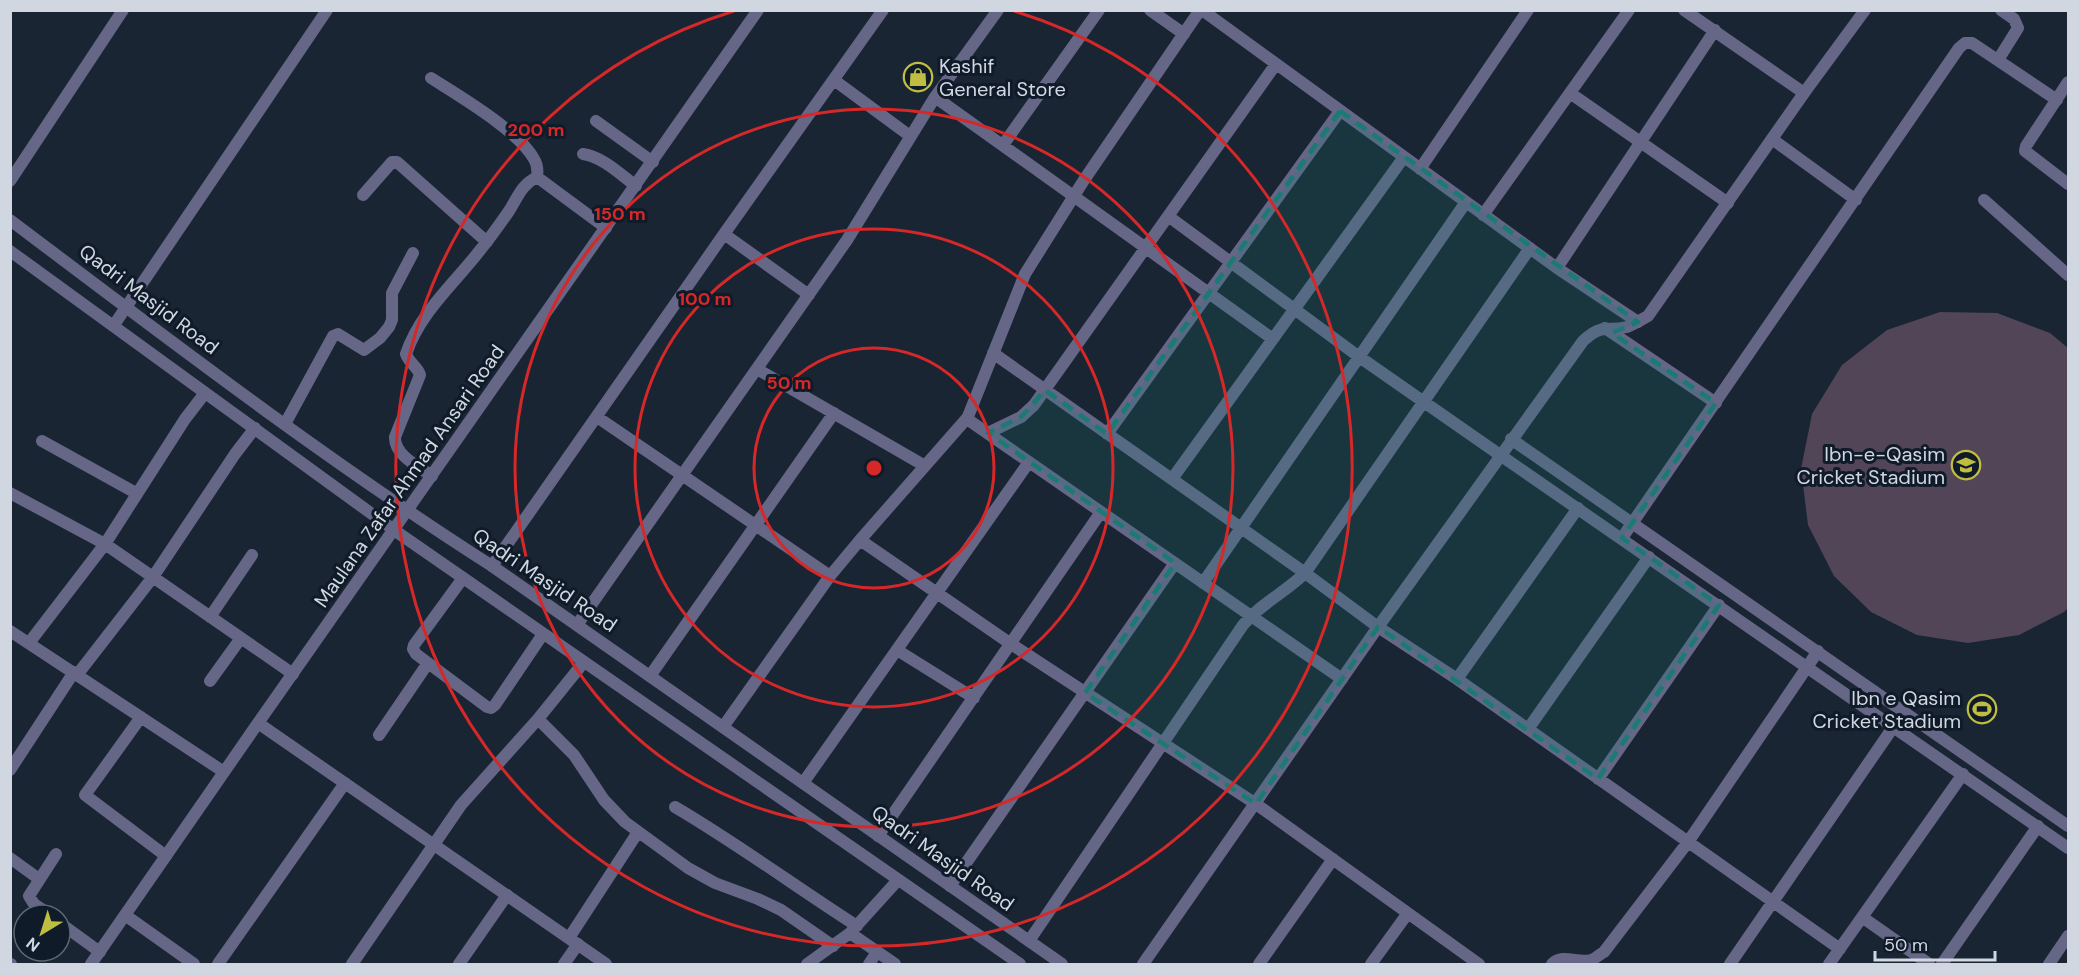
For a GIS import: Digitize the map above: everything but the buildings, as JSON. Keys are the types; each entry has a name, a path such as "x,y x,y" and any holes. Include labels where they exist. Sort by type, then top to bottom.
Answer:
{"street":[{"path":"10,181 123,10"},
{"path":"114,325 327,10"},
{"name":"Maulana Zafar Ahmad Ansari Road","path":"91,964 758,10"},
{"path":"492,566 723,234 883,10"},
{"path":"576,625 847,240 935,97 998,10"},
{"path":"1003,145 1099,10"},
{"path":"1150,10 1184,34"},
{"path":"723,728 830,576 968,417 1024,274 1074,196 1201,10 1557,268 1638,322"},
{"path":"1420,169 1528,10"},
{"path":"1484,215 1629,10"},
{"path":"1684,10 1804,93"},
{"path":"1143,964 1500,454 1583,341 1593,332 1605,328 1625,327 1648,316 1865,10"},
{"path":"1998,60 2018,28 2014,19 2001,10"},
{"path":"1557,268 1715,30"},
{"path":"1622,538 1959,48 1965,43 1972,43 2057,100"},
{"path":"988,433 1022,417 1034,405 1276,64"},
{"path":"431,78 488,115 526,147 538,167 537,177"},
{"path":"834,80 910,136"},
{"path":"2068,82 2025,151 2068,184"},
{"path":"1570,93 1728,203"},
{"path":"935,97 1273,339"},
{"path":"1107,434 1340,111"},
{"path":"596,121 653,162"},
{"path":"1772,139 1856,200"},
{"path":"583,154 603,162 636,186"},
{"path":"1172,479 1404,157"},
{"path":"363,195 392,162 397,162 487,242"},
{"path":"537,177 606,228"},
{"path":"432,477 400,452 395,443 395,437 420,375 419,370 406,354 427,315 445,290 487,242 521,189 537,177"},
{"path":"1984,200 2068,275"},
{"path":"1203,583 1466,202"},
{"path":"1168,216 1358,357 1808,666 2068,848"},
{"name":"Qadri Masjid Road","path":"10,220 407,512 492,566 1062,964"},
{"path":"723,234 809,295"},
{"path":"1029,941 1251,616 1305,573 1530,248"},
{"path":"10,251 394,530 1020,964"},
{"path":"285,424 333,336 338,334 364,350 387,331 392,320 392,293 413,253"},
{"path":"1605,328 1716,403"},
{"path":"993,353 1241,527 1378,627 1528,729 1840,949"},
{"path":"757,369 925,465"},
{"path":"29,643 105,544 184,419 205,393"},
{"path":"650,676 834,413"},
{"path":"597,417 830,576"},
{"path":"968,417 967,419 1342,679"},
{"path":"10,770 75,673 153,576 255,428"},
{"path":"1511,440 2068,826"},
{"path":"42,441 136,493"},
{"path":"803,783 1029,462"},
{"path":"11,496 105,544 293,674"},
{"path":"1457,680 1578,508"},
{"path":"878,836 1101,512"},
{"path":"860,540 1011,644 1256,804 1479,964"},
{"path":"210,616 252,555"},
{"path":"1528,729 1649,557"},
{"path":"950,886 1175,563"},
{"path":"464,578 414,645 414,651 491,708 543,634"},
{"path":"1598,779 1719,605"},
{"path":"10,630 224,772"},
{"path":"210,681 241,638"},
{"path":"897,650 974,698"},
{"path":"1552,964 1556,960 1563,959 1580,962 1591,960 1604,952 1688,842 1818,651"},
{"path":"352,964 433,845 479,784 538,719 584,662"},
{"path":"379,735 428,663"},
{"path":"141,717 84,795 166,856"},
{"path":"538,719 574,755 604,800 625,822 688,868 715,883 781,910 833,946"},
{"path":"258,723 606,964"},
{"path":"1730,964 1894,726"},
{"path":"1829,964 1963,774"},
{"path":"218,964 345,783"},
{"path":"675,807 758,858 854,929 878,952 896,964"},
{"path":"1942,964 2038,826"},
{"path":"564,964 573,941 638,832"},
{"path":"33,903 29,896 56,854"},
{"path":"10,858 39,879"},
{"path":"1258,964 1333,859"},
{"path":"807,964 854,929 898,880"},
{"path":"459,964 507,895"},
{"path":"1371,964 1408,913"},
{"path":"125,915 194,964"},
{"path":"1862,917 1929,964"},
{"path":"72,932 100,952"},
{"path":"2049,964 2068,936"},
{"path":"869,964 878,952"}],"highlighted area":[{"path":"1340,111 1638,322 1612,333 1716,403 1622,538 1719,605 1598,779 1378,627 1256,804 1085,693 1175,563 988,433 1021,417 1045,390 1107,434"}],"shaded area":[{"path":"1940,312 1997,313 2050,333 2068,348 2068,608 2019,635 1968,643 1917,635 1871,612 1834,576 1808,525 1801,469 1812,414 1842,365 1887,330"}],"place":[{"name":"Kashif General Store","path":"918,77"},
{"name":"Ibn-e-Qasim Cricket Stadium","path":"1966,465"},
{"name":"Ibn e Qasim Cricket Stadium","path":"1982,709"}]}
